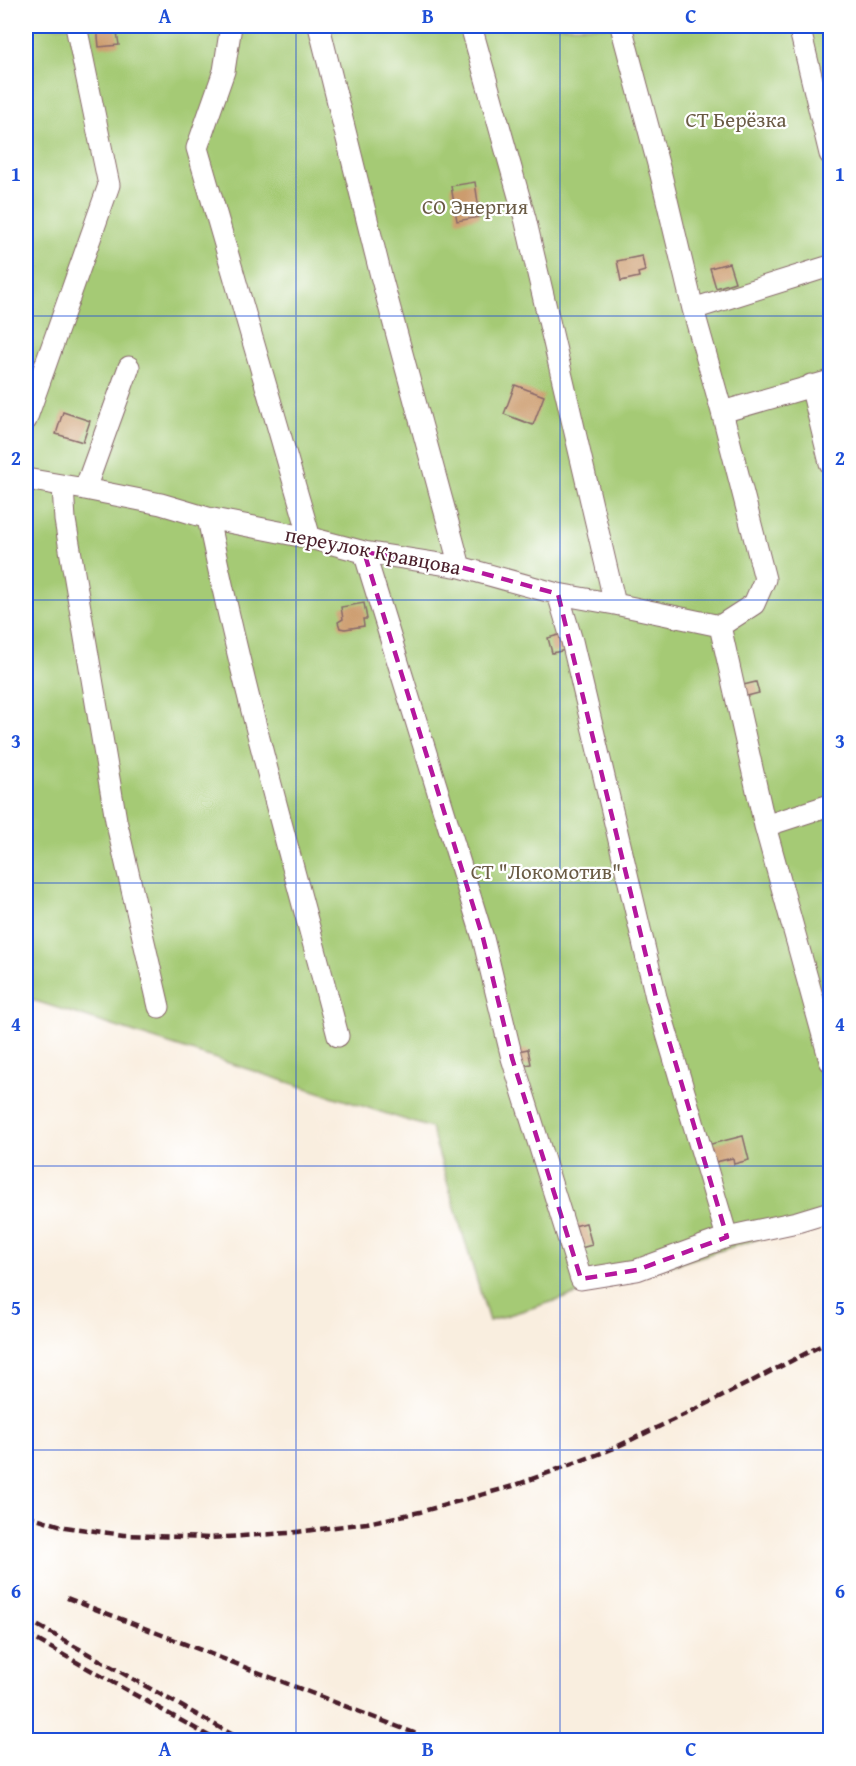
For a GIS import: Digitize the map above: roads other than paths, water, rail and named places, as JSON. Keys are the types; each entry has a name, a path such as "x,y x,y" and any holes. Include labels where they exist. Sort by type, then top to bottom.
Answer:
{"street":[{"path":"26,420 109,185 76,26"},
{"path":"231,26 224,71 197,148 310,538"},
{"path":"318,26 381,276 460,567"},
{"path":"471,26 525,218 615,604"},
{"path":"621,26 765,579 754,604 720,626 765,826 831,1061"},
{"path":"800,26 831,154"},
{"path":"693,309 831,266"},
{"path":"85,489 129,367"},
{"path":"722,412 821,383 831,463"},
{"name":"переулок Кравцова","path":"26,479 162,504 208,518 310,538 364,552 460,567 558,594 720,626"},
{"path":"63,486 65,520 116,820 159,1007"},
{"path":"208,518 243,678 338,1036"},
{"path":"364,552 483,938 512,1058 581,1279 637,1270 727,1237 831,1212"},
{"path":"558,594 572,641 656,997 727,1237"},
{"path":"765,826 831,805"}],"railway":[{"path":"26,1515 65,1527 124,1535 210,1538 289,1533 367,1523 420,1512 513,1486 612,1449 719,1398 830,1341"},
{"path":"67,1598 432,1740"},
{"path":"26,1619 242,1740"},
{"path":"26,1634 216,1740"}],"park label":[{"name":"СТ Берёзка","path":"736,120"},
{"name":"СО Энергия","path":"475,207"},
{"name":"СТ \"Локомотив\"","path":"546,872"}]}
